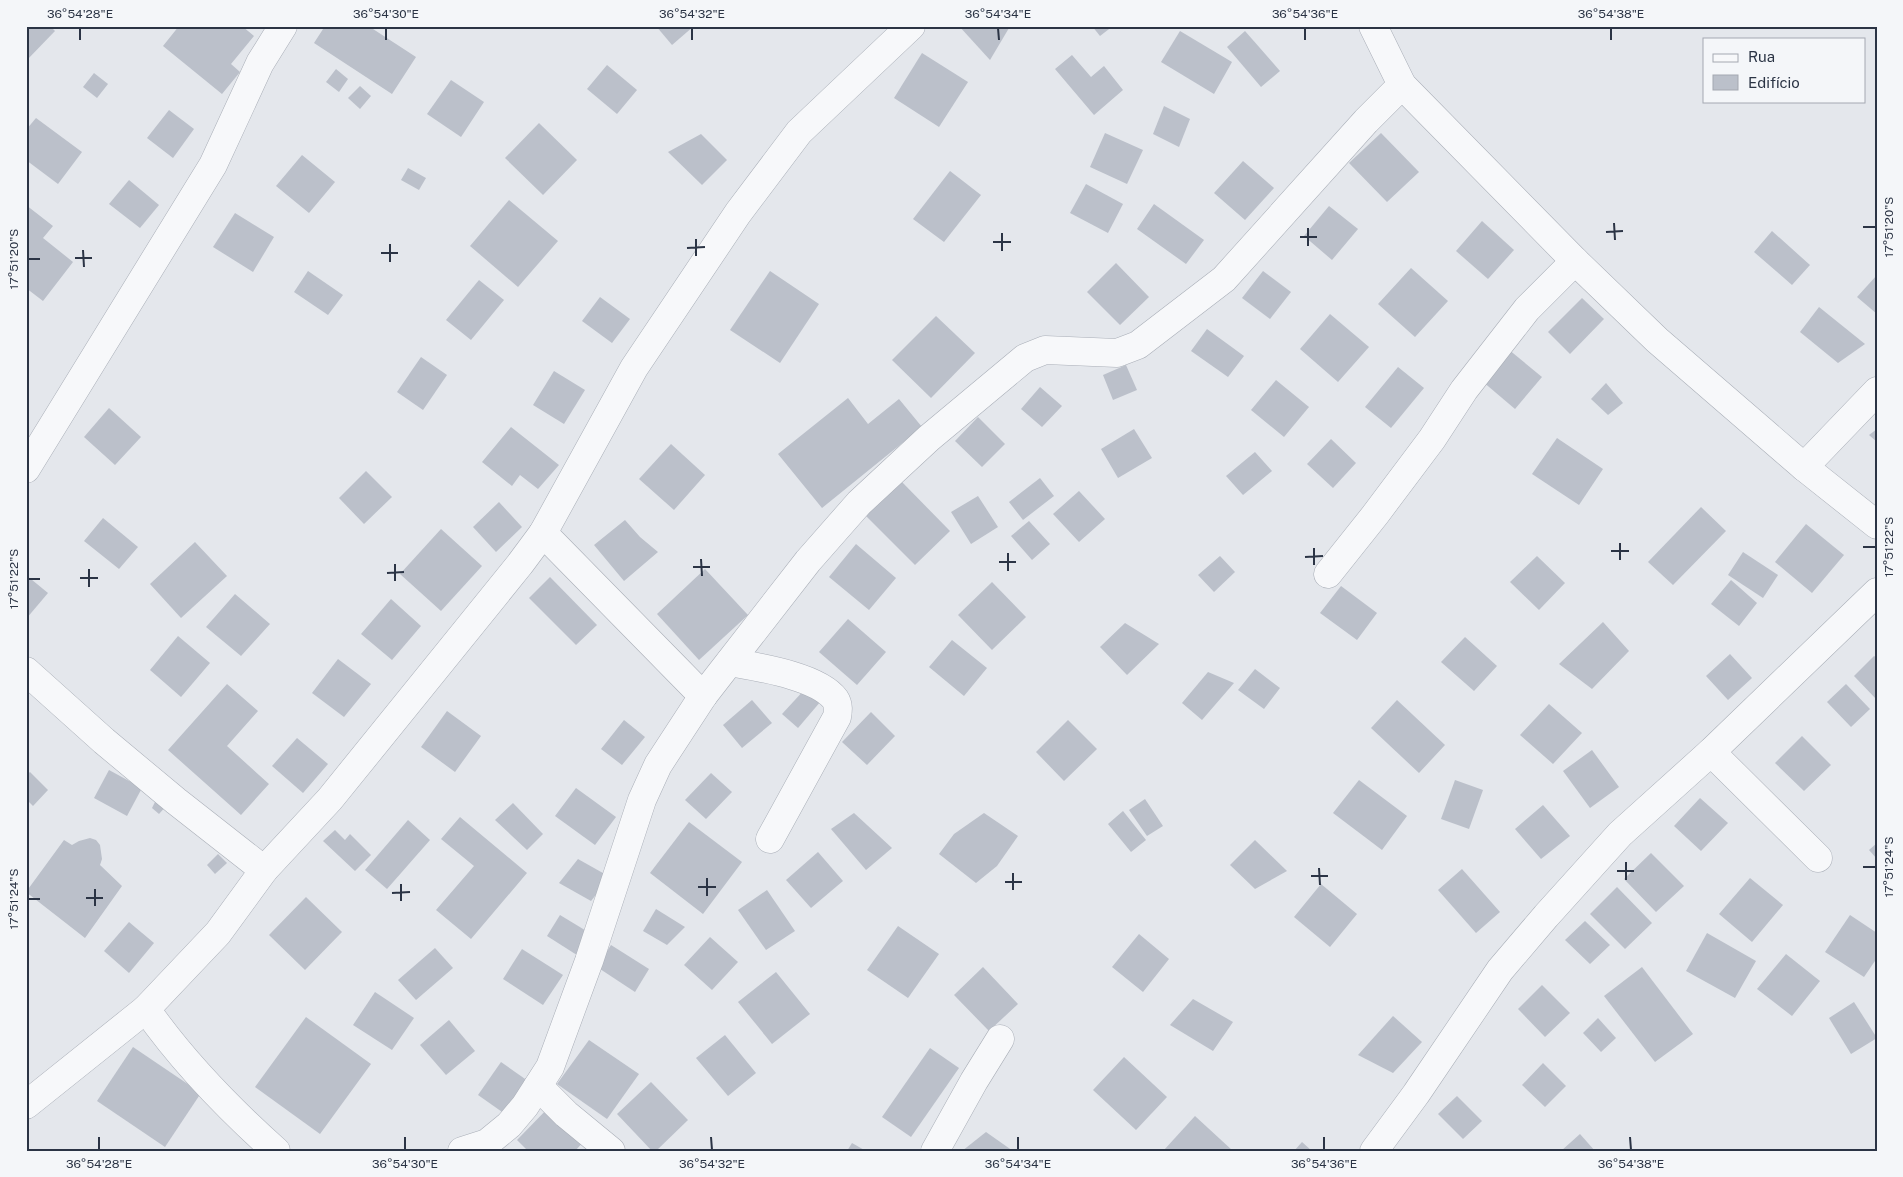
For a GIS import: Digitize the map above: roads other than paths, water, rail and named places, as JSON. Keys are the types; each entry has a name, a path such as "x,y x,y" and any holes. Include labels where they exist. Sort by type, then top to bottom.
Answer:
{"street":[{"path":"26,469 213,165 260,63 283,26"},
{"path":"26,1105 146,1009 218,933 264,870 330,799 514,572 543,533 634,368 738,212 799,132 911,26"},
{"path":"1373,26 1402,85 1575,261 1657,340 1804,467 1877,525"},
{"path":"462,1151 487,1143 509,1125 525,1106 550,1067 578,991 642,800 658,765 703,696 808,561 859,504 929,438 1025,358 1045,350 1117,353 1138,345 1224,279 1366,121 1402,85"},
{"path":"1328,574 1376,515 1432,439 1464,390 1527,309 1575,261"},
{"path":"1804,467 1877,391"},
{"path":"543,533 703,696"},
{"path":"1374,1151 1416,1094 1500,970 1620,834 1711,752 1877,592"},
{"path":"730,662 783,673 817,684 834,698 838,708 837,717 770,839"},
{"path":"26,671 140,771 264,870"},
{"path":"1711,752 1818,858"},
{"path":"146,1009 166,1038 190,1067 253,1131 276,1151"},
{"path":"935,1151 1000,1039"},
{"path":"538,1086 566,1114 611,1151"}]}
